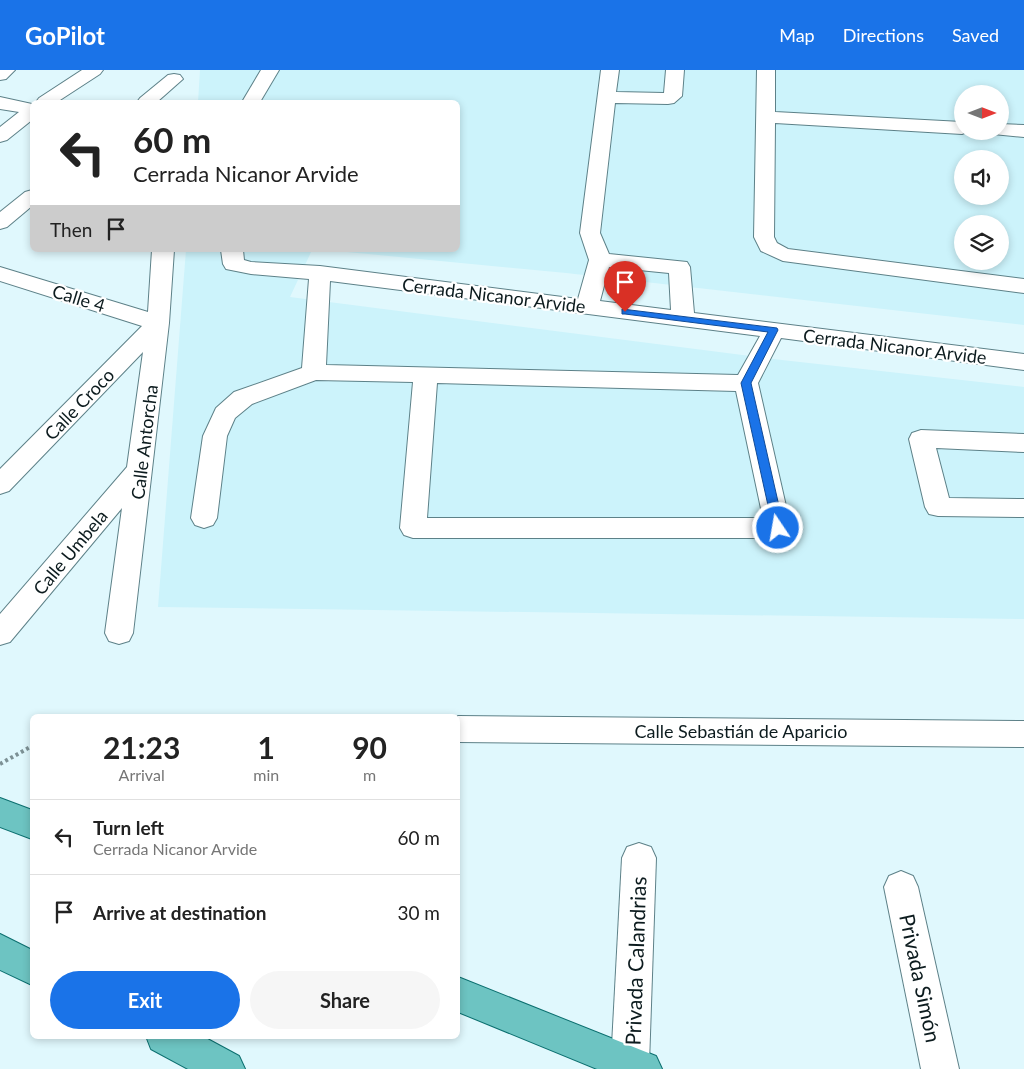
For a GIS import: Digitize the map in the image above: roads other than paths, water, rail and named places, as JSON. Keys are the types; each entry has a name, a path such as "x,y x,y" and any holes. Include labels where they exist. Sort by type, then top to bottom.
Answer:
{"main road":[{"path":"0,812 30,824"},
{"path":"0,951 30,967"},
{"path":"460,996 637,1066"},
{"path":"170,1039 226,1069"}],"street":[{"path":"0,75 6,70"},
{"path":"48,100 94,70"},
{"path":"252,100 270,70"},
{"path":"587,306 600,260 590,233 610,70"},
{"path":"606,97 668,99 673,96 675,70"},
{"path":"766,70 764,237 768,247 783,255 1024,286"},
{"path":"148,100 175,74"},
{"path":"172,100 175,74"},
{"path":"0,102 30,110"},
{"path":"0,136 30,112"},
{"path":"765,117 954,128"},
{"path":"1009,130 1024,131"},
{"path":"0,223 30,198"},
{"name":"Calle Antorcha","path":"119,633 158,323 163,252"},
{"name":"Cerrada Nicanor Arvide","path":"232,252 234,264 250,268 320,273 1024,362"},
{"path":"600,260 679,267 683,319"},
{"path":"314,372 320,273"},
{"name":"Calle 4","path":"0,274 158,323"},
{"name":"Calle Croco","path":"0,485 158,323"},
{"path":"426,375 413,528 778,528 746,383 774,330"},
{"path":"204,518 215,436 225,414 243,398 314,372 746,383"},
{"path":"1024,443 921,439 938,507 1024,508"},
{"name":"Calle Umbela","path":"0,634 140,469"},
{"name":"Calle Sebastián de Aparicio","path":"460,729 1024,734"},
{"name":"Privada Calandrias","path":"637,1066 639,858"},
{"name":"Privada Simón","path":"901,888 940,1069"}]}
